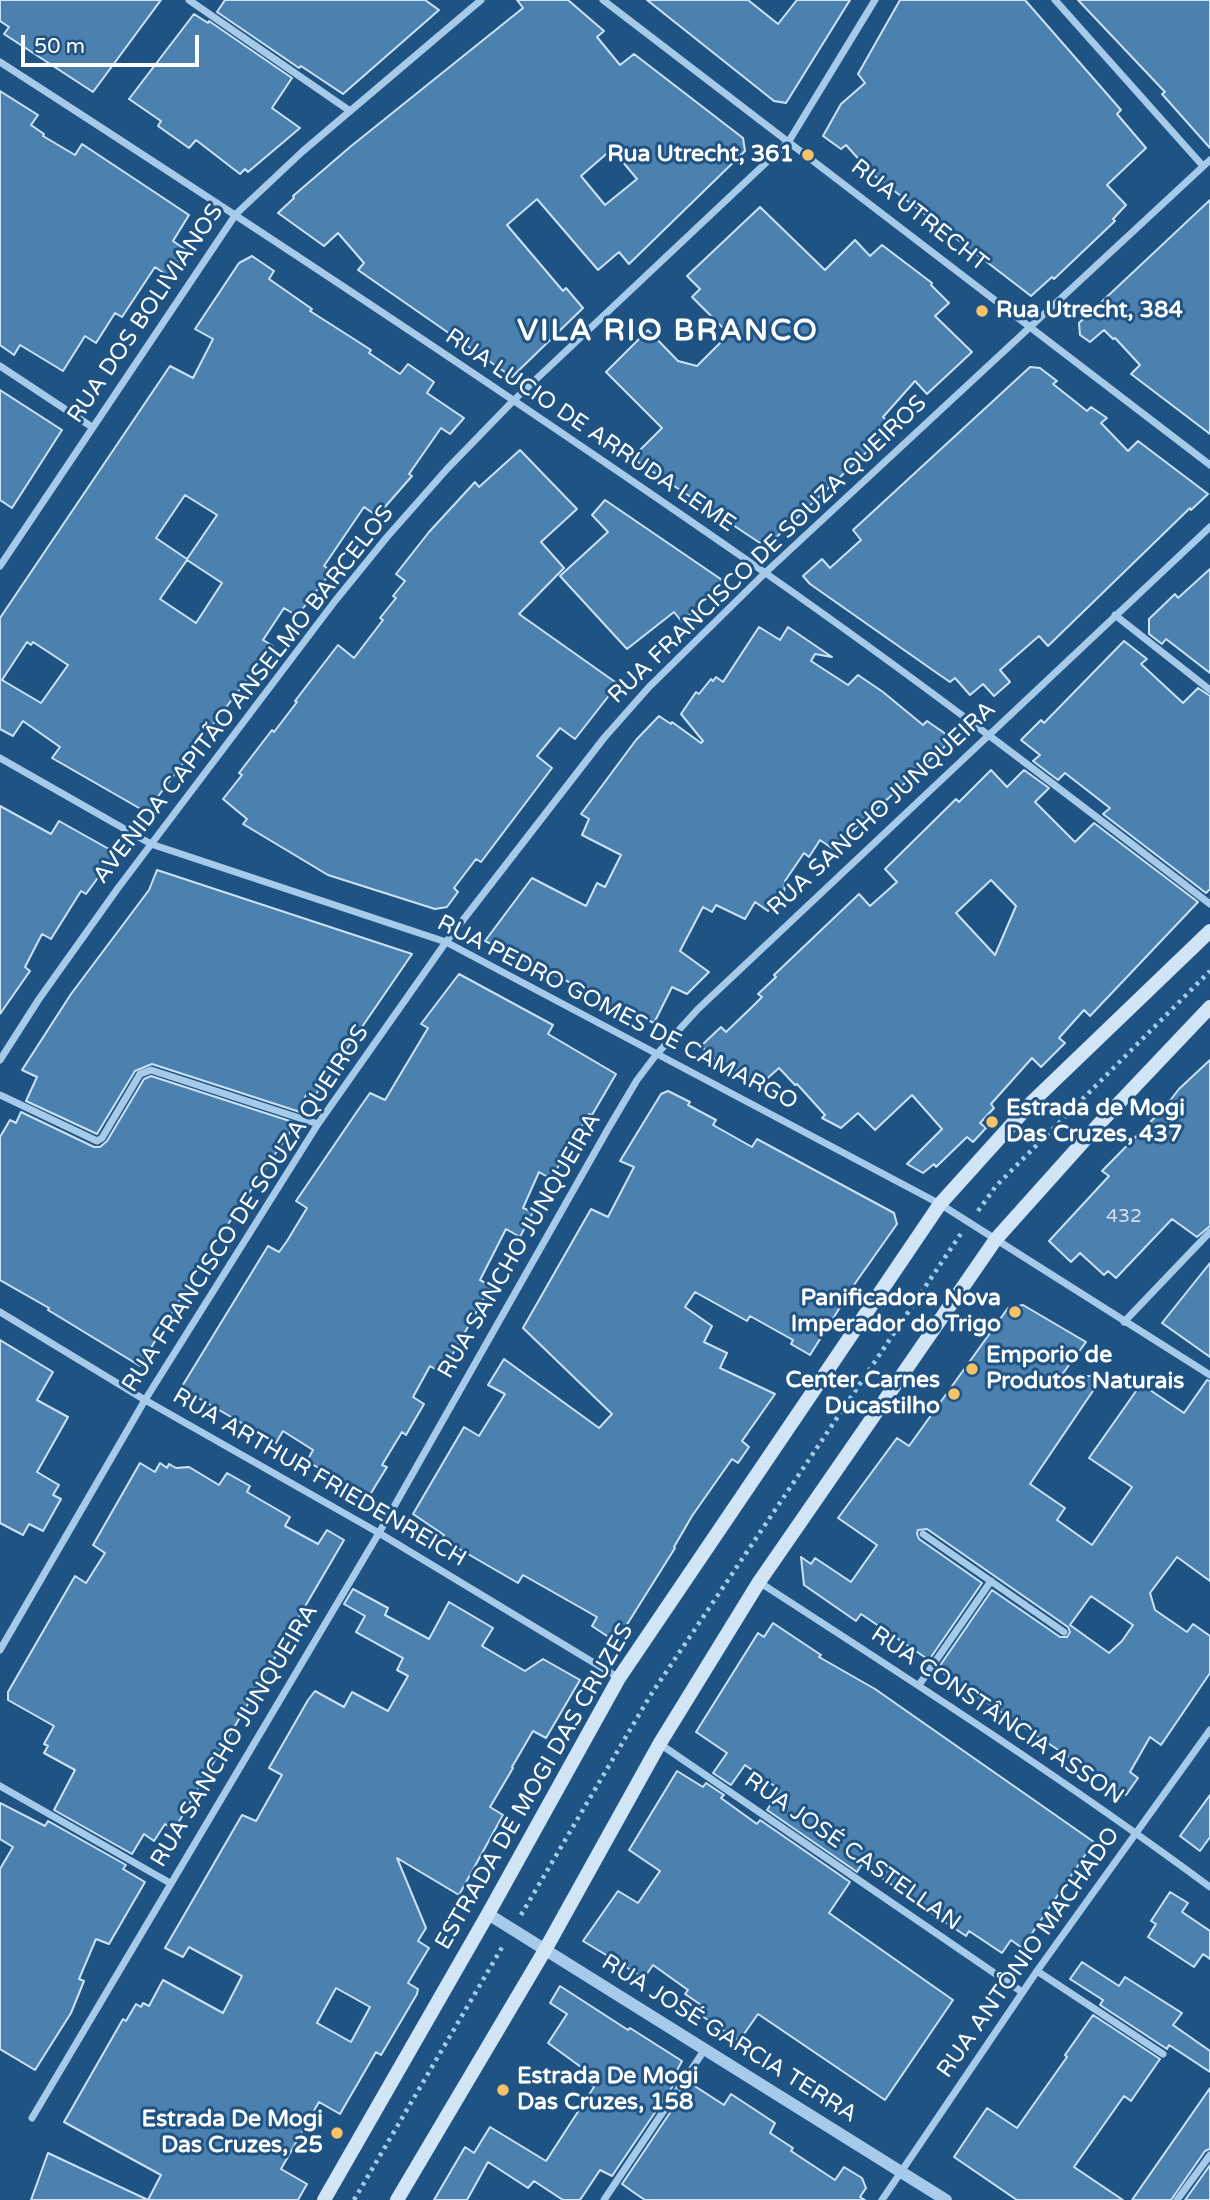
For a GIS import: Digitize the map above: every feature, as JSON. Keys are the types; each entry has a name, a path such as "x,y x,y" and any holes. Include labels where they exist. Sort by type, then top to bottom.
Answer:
{"main road":[{"name":"ESTRADA DE MOGI DAS CRUZES","path":"324,2200 619,1678 940,1203 1032,1102 1210,931"},
{"path":"397,2200 545,1950 660,1743 759,1582 996,1239 1100,1123 1210,1007"}],"street":[{"path":"189,0 350,111"},
{"name":"RUA DOS BOLIVIANOS","path":"0,566 236,214 283,169 481,0"},
{"name":"RUA UTRECHT","path":"603,0 1210,465"},
{"name":"AVENIDA CAPITÃO ANSELMO BARCELOS","path":"0,1060 39,999 151,844 335,601 387,537 447,469 513,401 789,141 875,0"},
{"path":"1055,0 1203,166"},
{"name":"RUA LUCIO DE ARRUDA LEME","path":"0,62 236,214 765,573 989,735 1210,904"},
{"name":"RUA FRANCISCO DE SOUZA QUEIROS","path":"0,1650 145,1400 318,1124 446,942 632,706 765,573 1210,160"},
{"path":"0,366 92,427"},
{"name":"RUA SANCHO JUNQUEIRA","path":"32,2118 379,1533 637,1080 698,1009 771,938 1210,527"},
{"path":"1115,615 1210,690"},
{"name":"RUA PEDRO GOMES DE CAMARGO","path":"0,758 151,844 446,942 940,1203 1210,1376"},
{"path":"0,1095 97,1141 102,1138 140,1074 151,1070 318,1124"},
{"path":"1124,1322 1210,1233"},
{"name":"RUA ARTHUR FRIEDENREICH","path":"0,1312 145,1400 379,1533 619,1678"},
{"path":"923,1534 1064,1632"},
{"path":"919,1685 991,1581"},
{"name":"RUA CONSTÂNCIA ASSON","path":"759,1582 919,1685 1137,1833 1210,1887"},
{"name":"RUA ANTÔNIO MACHADO","path":"881,2200 1037,1971 1210,1730"},
{"name":"RUA JOSÉ CASTELLAN","path":"660,1743 1022,1993"},
{"path":"0,1786 170,1883"},
{"name":"RUA JOSÉ GARCIA TERRA","path":"488,1914 946,2200"},
{"path":"1037,1971 1163,2054"},
{"path":"604,2200 705,2049"},
{"path":"1177,2200 1210,2155"}],"building":[{"path":"0,0 161,0 93,92 4,34 9,27 0,21"},
{"path":"225,0 425,0 439,10 343,94 301,66 299,68 217,12"},
{"path":"517,0 568,0 604,31 597,37 620,65 634,54 743,138 745,151 629,264 619,252 598,270 537,199 507,225 563,291 566,288 583,308 512,377 358,270 364,263 338,233 324,246 278,213 293,196 350,147 523,8","holes":["612,149 637,179 605,205 581,176"]},
{"path":"647,0 748,0 778,24 797,0 850,0 786,103 774,101"},
{"path":"900,0 1025,0 1121,110 1117,114 1146,148 1107,185 1126,205 1113,219 1115,221 1054,279 1052,277 1031,296 871,173 846,145 841,149 823,136 841,104 865,83 858,74"},
{"path":"1078,0 1210,0 1210,148 1162,94 1165,92"},
{"path":"194,14 208,23 209,21 292,78 272,108 300,128 248,172 245,169 240,174 196,140 189,148 158,126 161,121 129,99"},
{"path":"0,91 38,115 31,125 44,134 43,136 75,155 82,144 189,215 173,241 186,250 168,276 155,267 122,317 115,313 96,343 85,336 63,371 20,345 14,355 0,345"},
{"path":"1210,200 1210,434 1131,374 1140,365 1115,338 1104,330 1090,342 1080,335 1079,323"},
{"path":"760,207 825,270 855,240 870,256 882,245 932,283 949,303 935,316 972,352 927,394 915,381 883,417 893,427 766,547 632,458 662,428 606,372 648,330 678,361 697,366 729,334 692,297 700,289 687,276"},
{"path":"252,256 274,271 269,279 312,309 310,311 371,350 369,353 400,374 408,364 434,382 427,393 464,418 450,434 441,428 409,474 412,476 377,516 364,507 324,566 332,571 297,616 284,608 263,640 273,646 146,812 52,758 60,747 23,721 13,736 0,729 0,618 170,366 193,378 213,339 195,329 239,263","holes":["185,495 217,515 187,559 156,538","187,560 222,583 196,623 160,599","27,642 31,645 33,642 68,665 41,703 2,680"]},
{"path":"1030,367 1040,368 1057,381 1053,384 1087,411 1091,407 1107,418 1101,423 1128,451 1138,441 1208,494 1191,510 1190,508 1048,646 1039,636 1000,670 1010,682 994,696 983,684 970,695 955,678 950,682 810,584 803,576 822,559 830,568 861,540 853,530"},
{"path":"0,390 62,430 12,508 0,500"},
{"path":"520,450 577,509 541,542 564,568 519,614 618,684 575,739 560,728 537,756 552,768 481,862 476,859 454,888 458,892 447,907 435,909 328,875 243,824 247,819 223,799 242,775 239,773 272,730 274,732 338,645 354,658 383,620 380,618 405,581 396,574 429,532 475,482 479,487"},
{"path":"605,500 725,582 682,622 674,612 627,649 560,576 608,532 592,515"},
{"path":"1210,569 1210,673 1166,639 1162,644 1149,634 1149,619 1175,594 1178,598"},
{"path":"759,627 780,640 788,627 832,657 815,654 811,661 848,685 858,675 923,725 927,721 953,739 833,849 820,840 809,857 804,853 785,881 784,895 768,911 755,902 745,919 716,905 712,912 703,907 680,951 709,972 687,994 672,987 654,1023 627,1010 624,1016 605,1005 582,982 579,987 485,941 532,878 586,906 597,883 605,887 621,855 582,835 589,819 581,814 636,740 659,716 701,743 703,741 681,714 696,692 699,694 711,679 713,681 716,677 723,682"},
{"path":"1124,641 1147,659 1141,664 1183,703 1198,688 1210,696 1210,889 1206,893 1103,814 1110,808 1065,773 1058,780 1033,761 1040,755 1021,740 1041,720 1044,723"},
{"path":"991,770 1007,787 1024,770 1049,788 1035,802 1075,842 1094,823 1198,902 1090,1016 1084,1010 1059,1038 1065,1043 1041,1067 1032,1058 991,1104 994,1108 980,1123 986,1128 973,1142 967,1137 936,1167 934,1164 923,1173 907,1164 942,1129 912,1095 875,1130 858,1113 841,1128 822,1118 825,1115 779,1068 761,1084 707,1055 702,1045 721,1027 726,1032 762,997 758,994 776,977 774,975 859,894 870,906 897,882 885,869 956,799 959,802","holes":["991,880 1016,906 995,955 956,913"]},
{"path":"0,806 51,834 59,821 116,853 86,894 81,891 51,939 42,934 25,967 30,971 0,1014"},
{"path":"157,870 412,954 314,1097 306,1095 300,1112 152,1064 135,1071 97,1134 26,1101 37,1077 22,1070 71,994 149,890"},
{"path":"459,974 553,1025 548,1034 616,1074 551,1179 539,1172 523,1208 533,1212 520,1237 506,1229 480,1280 491,1286 442,1373 430,1366 413,1397 424,1404 406,1435 402,1432 382,1465 387,1467 368,1498 307,1461 313,1450 283,1431 276,1443 181,1388 268,1246 279,1252 287,1241 307,1208 296,1201 370,1093 385,1100 428,1028 421,1024"},
{"path":"1210,1060 1210,1226 1197,1237 1172,1219 1116,1278 1108,1271 1104,1275 1080,1253 1071,1262 1049,1241 1109,1176 1102,1171"},
{"path":"151,1076 296,1123 204,1260 140,1366 0,1280 0,1137 10,1120 16,1123 21,1112 94,1147 100,1147 107,1141 144,1079"},
{"path":"668,1091 716,1120 713,1125 752,1147 757,1139 894,1213 897,1224 810,1355 791,1344 793,1340 750,1316 747,1321 695,1292 685,1307 712,1326 704,1342 727,1353 720,1368 775,1394 742,1441 749,1447 738,1463 732,1459 692,1516 616,1642 592,1626 597,1617 523,1575 518,1583 442,1539 444,1535 413,1514 464,1427 479,1436 505,1394 488,1385 504,1359 599,1428 612,1414 523,1328 591,1209 608,1217 634,1167 620,1161 661,1094"},
{"path":"1210,1263 1210,1357 1162,1323"},
{"path":"1023,1305 1086,1342 1061,1376 1103,1376 1030,1484 1065,1508 1057,1520 1092,1545 1132,1487 1089,1458 1141,1384 1184,1413 1207,1380 1210,1381 1210,1581 1177,1557 1150,1593 1155,1610 1187,1632 1193,1624 1210,1636 1210,1673 1161,1745 1150,1737 1130,1772 1138,1778 1126,1795 944,1674 946,1672 939,1667 992,1590 1060,1637 1067,1637 1070,1632 1068,1627 927,1529 918,1530 919,1539 982,1583 929,1660 861,1614 856,1621 804,1585 801,1557 811,1564 815,1558 851,1582 877,1545 838,1518 897,1438 909,1446 1008,1308","holes":["1091,1596 1133,1625 1109,1653 1070,1625"]},
{"path":"0,1340 53,1372 37,1400 68,1417 37,1472 59,1485 53,1495 61,1499 43,1531 29,1524 23,1535 0,1523"},
{"path":"140,1463 155,1472 160,1463 167,1468 169,1464 176,1468 189,1467 219,1485 227,1473 250,1486 247,1492 290,1517 285,1526 318,1544 327,1530 344,1540 174,1830 165,1824 154,1841 144,1834 132,1854 54,1810 75,1770 44,1753 48,1746 44,1744 54,1726 8,1700 8,1692 75,1576 86,1583 105,1553 93,1545"},
{"path":"353,1589 388,1608 385,1615 429,1639 449,1602 493,1628 482,1646 525,1671 543,1659 580,1680 546,1738 533,1731 512,1767 490,1807 503,1815 459,1895 397,1858 426,1928 418,1941 429,1948 408,1983 418,1989 417,1994 381,2055 376,2052 340,2114 319,2102 281,2169 307,2184 298,2200 148,2200 161,2175 64,2122 123,2019 126,2021 136,2004 141,2007 143,2003 149,2006 163,1980 223,2013 242,1976 189,1947 183,1957 165,1948 242,1815 256,1821 282,1775 269,1768 308,1700 315,1691 344,1707 352,1692 388,1711 408,1676 397,1670 403,1658 356,1632 365,1616 344,1604","holes":["336,1988 370,2007 351,2042 317,2023"]},
{"path":"773,1623 821,1655 819,1657 875,1689 1094,1842 1022,1948 1011,1940 1002,1953 969,1931 966,1936 862,1864 857,1872 767,1810 780,1790 745,1765 731,1785 713,1773 727,1753 696,1732 758,1633 764,1637"},
{"path":"677,1771 703,1787 706,1783 724,1795 721,1798 757,1824 760,1820 850,1882 829,1913 953,2000 885,2100 758,2014 739,2041 699,2014 704,2007 685,1994 688,1990 653,1965 644,1978 583,1941 618,1891 638,1903 660,1871 629,1850"},
{"path":"1210,1795 1210,1837 1200,1851 1180,1836"},
{"path":"0,1803 45,1826 48,1821 126,1865 123,1869 145,1882 109,1944 96,1939 79,1979 84,1981 71,2013 35,2070 0,2049 0,1869 13,1847 0,1839"},
{"path":"1170,1892 1188,1903 1182,1912 1210,1931 1210,1959 1203,1954 1194,1967 1148,1937 1156,1924 1151,1921"},
{"path":"1082,1962 1119,1986 1125,1977 1182,2013 1173,2025 1210,2051 1210,2072 1169,2045 1167,2049 1100,2005 1103,2000 1070,1979"},
{"path":"560,1986 682,2061 675,2074 679,2077 612,2176 600,2170 580,2200 563,2200 534,2181 528,2188 488,2162 467,2200 434,2200 465,2147 474,2153 490,2127 546,2161 594,2087 591,2085 596,2078 548,2043 567,2014 550,2003"},
{"path":"1093,2015 1160,2059 1131,2101 1124,2096 1074,2167 1123,2200 1017,2200 954,2157 987,2108 1017,2128"},
{"path":"690,2083 724,2105 731,2094 775,2123 770,2133 793,2148 791,2151 835,2180 844,2167 862,2178 866,2188 860,2197 865,2200 645,2200 636,2194 622,2184"},
{"path":"1210,2088 1210,2149 1205,2151 1171,2200 1132,2200"},
{"path":"48,2153 148,2200 31,2200"},
{"path":"1210,2165 1210,2200 1185,2200"}],"place":[{"name":"Rua Utrecht, 361","path":"808,155"},
{"name":"Rua Utrecht, 384","path":"982,311"},
{"name":"Estrada de Mogi Das Cruzes, 437","path":"992,1122"},
{"name":"Panificadora Nova Imperador do Trigo","path":"1015,1312"},
{"name":"Emporio de Produtos Naturais","path":"972,1369"},
{"name":"Center Carnes Ducastilho","path":"954,1394"},
{"name":"Estrada De Mogi Das Cruzes, 158","path":"503,2090"},
{"name":"Estrada De Mogi Das Cruzes, 25","path":"337,2133"}],"district":[{"name":"VILA RIO BRANCO","path":"668,332"}]}
